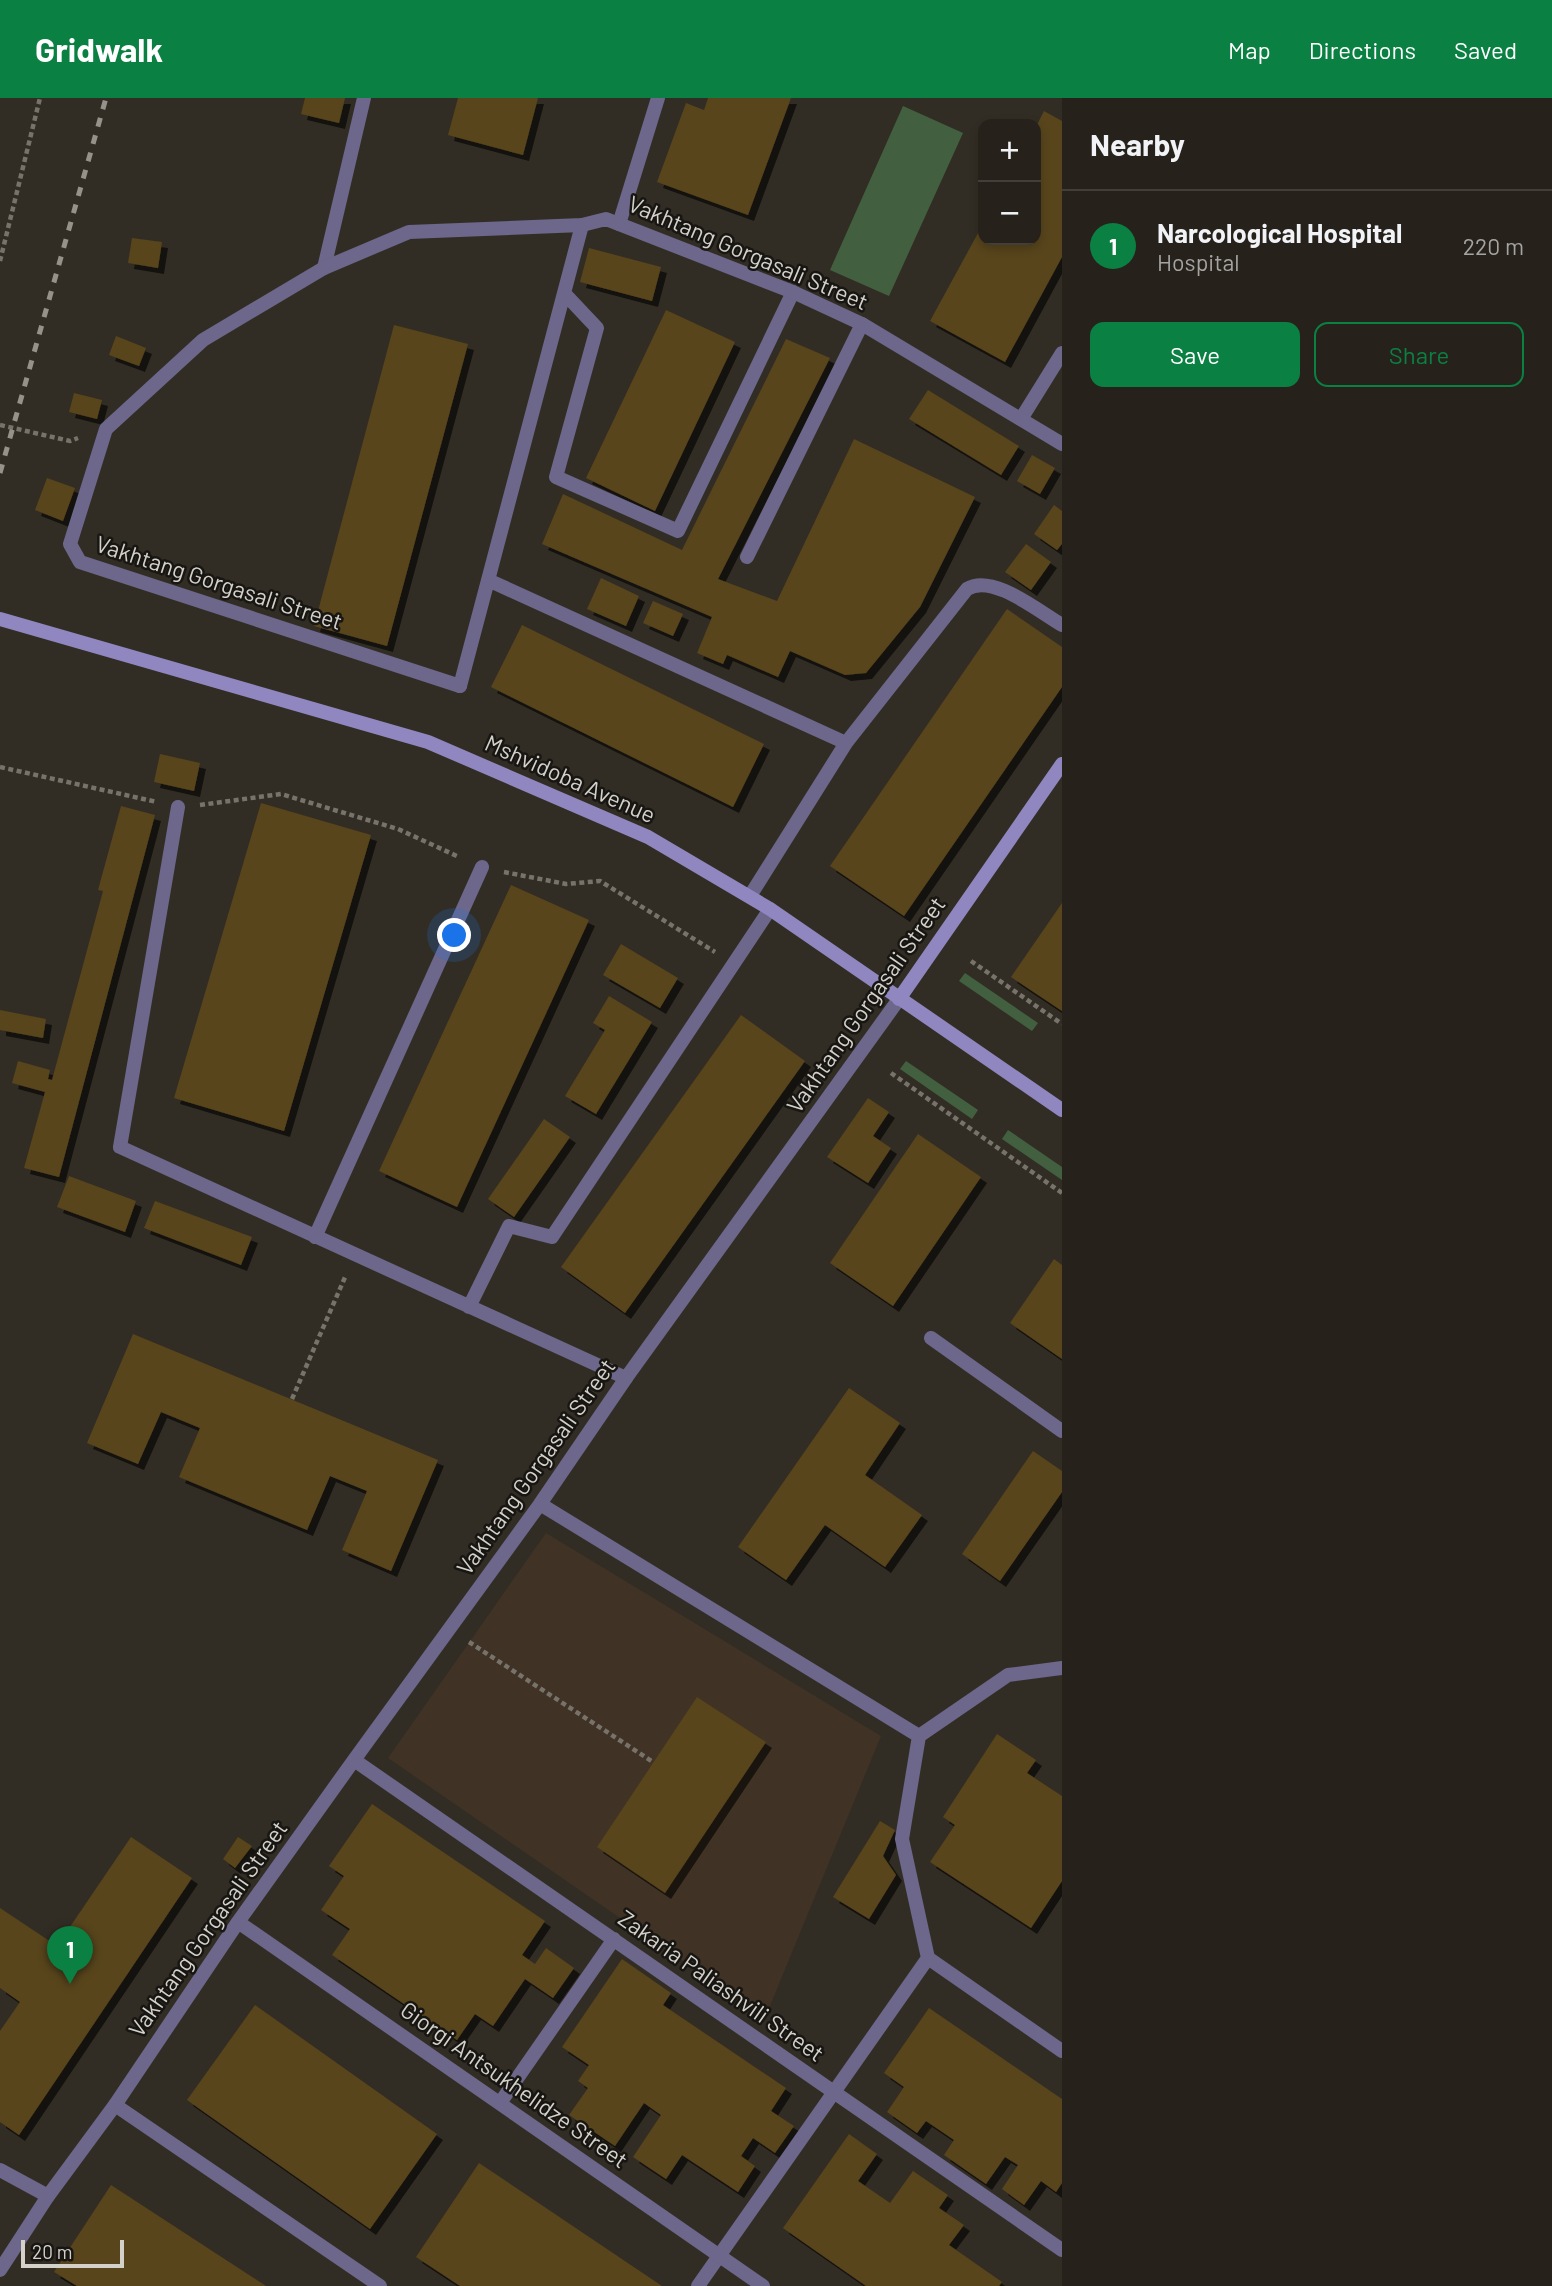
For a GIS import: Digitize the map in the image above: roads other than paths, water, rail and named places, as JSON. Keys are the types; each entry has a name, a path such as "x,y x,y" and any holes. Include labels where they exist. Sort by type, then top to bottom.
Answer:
{"main road":[{"name":"Mshvidoba Avenue","path":"0,619 428,742 648,837 750,896 1062,1110"},
{"name":"Vakhtang Gorgasali Street","path":"900,999 1058,780 1062,764"}],"street":[{"path":"324,268 364,98"},
{"path":"619,224 659,98"},
{"name":"Vakhtang Gorgasali Street","path":"488,580 460,686 80,562 70,544 106,429 203,340 324,268 409,232 582,225 606,219 793,292 862,324 1062,444"},
{"path":"582,225 488,580 846,743"},
{"path":"564,293 597,328 556,477 678,531 793,292"},
{"path":"747,557 862,324"},
{"path":"1021,419 1062,353"},
{"path":"750,896 846,743 967,589 976,583 995,585 1062,625"},
{"path":"178,807 120,1147 626,1378"},
{"path":"315,1237 482,867"},
{"path":"469,1307 509,1226 552,1237 769,909"},
{"name":"Vakhtang Gorgasali Street","path":"0,2270 48,2196 115,2105 354,1759 540,1504 626,1378 900,999"},
{"path":"930,1338 1062,1431"},
{"path":"540,1504 919,1735"},
{"path":"1062,1668 1008,1675 919,1735 902,1839 928,1958 1062,2051"},
{"name":"Zakaria Paliashvili Street","path":"354,1759 1062,2250"},
{"name":"Giorgi Antsukhelidze Street","path":"239,1922 763,2286"},
{"path":"499,2103 614,1939"},
{"path":"698,2286 928,1958"},
{"path":"115,2105 380,2286"},
{"path":"0,2170 48,2196"}],"railway":[{"path":"0,473 106,98"}],"place":[{"name":"Narcological Hospital","path":"70,1984"}]}
